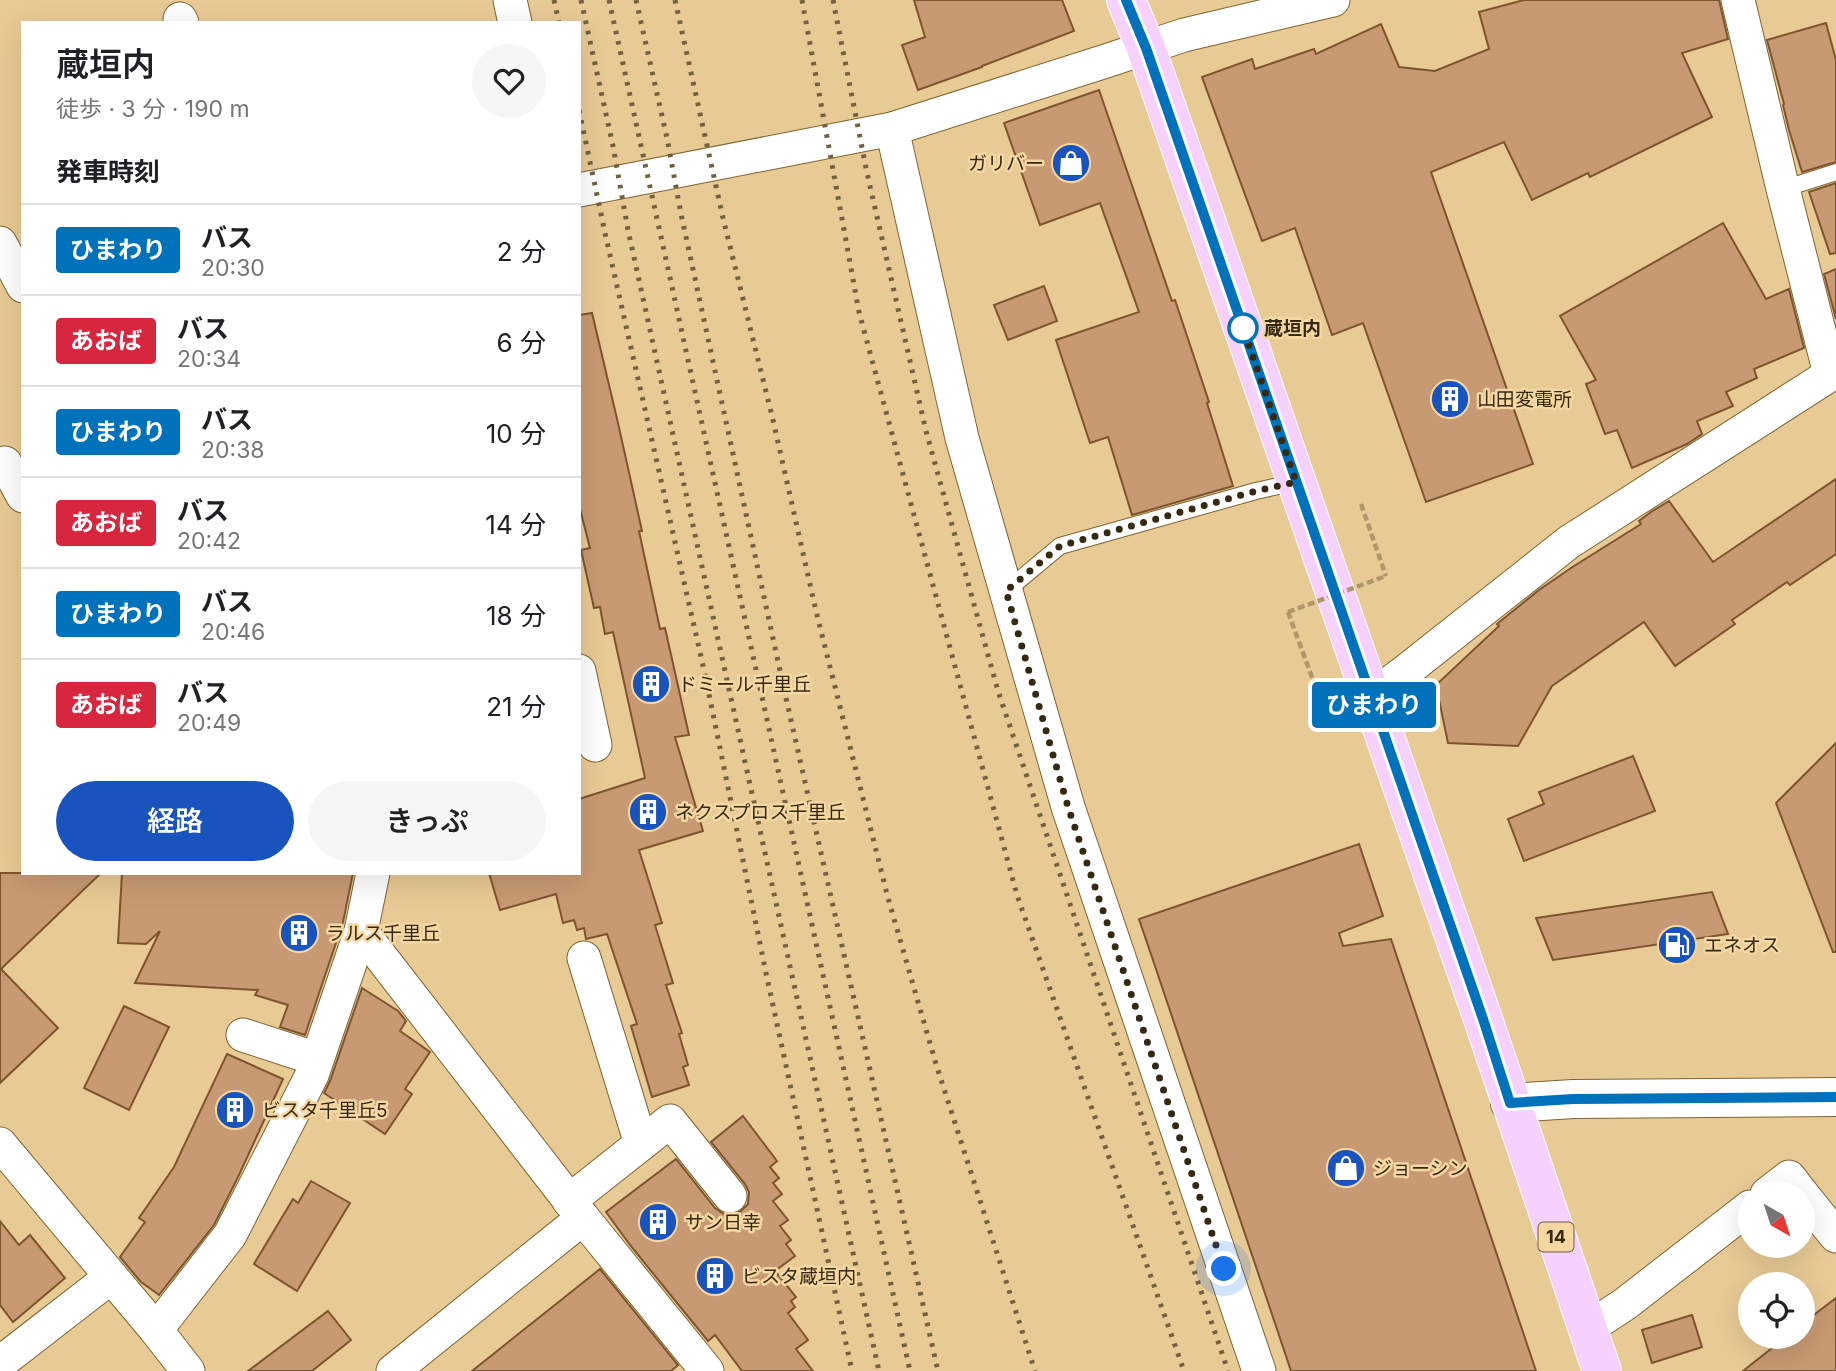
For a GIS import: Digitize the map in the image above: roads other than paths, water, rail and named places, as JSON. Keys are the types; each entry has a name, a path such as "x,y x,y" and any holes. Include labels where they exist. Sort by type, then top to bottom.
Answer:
{"main road":[{"name":"14","path":"1126,0 1146,48 1483,1019 1602,1371"}],"street":[{"path":"510,0 515,21"},
{"path":"1371,697 1569,542 1833,372 1783,189 1738,0"},
{"path":"581,190 892,129 1184,35 1329,1"},
{"path":"892,129 962,438 1068,807 1259,1371"},
{"path":"0,243 21,282"},
{"path":"9,460 21,491"},
{"path":"581,680 595,745"},
{"path":"156,1331 230,1235 312,1075 361,931 373,875"},
{"path":"361,931 576,1210 707,1371"},
{"path":"584,958 641,1144"},
{"path":"243,1035 317,1059"},
{"path":"1510,1103 1573,1099 1836,1097"},
{"path":"393,1371 576,1210 641,1144 670,1121 730,1196"},
{"path":"0,1144 188,1371"},
{"path":"1815,1210 1836,1236"},
{"path":"1587,1329 1625,1304 1738,1216"},
{"path":"0,1363 111,1277"}],"lane":[{"path":"1783,189 1836,172"},
{"path":"1006,591 1060,546 1296,482"}],"railway":[{"path":"554,0 559,21"},
{"path":"581,0 613,146 628,230 879,1371"},
{"path":"609,0 910,1371"},
{"path":"636,0 784,689 938,1371"},
{"path":"675,0 723,218 773,420 816,611 888,898 936,1064 1035,1371"},
{"path":"802,0 859,312 1017,895 1184,1371"},
{"path":"833,0 867,173 926,431 998,691 1228,1371"},
{"path":"581,119 704,670 852,1371"}],"place":[{"name":"ガリバー","path":"1071,163"},
{"name":"蔵垣内","path":"1243,328"},
{"name":"山田変電所","path":"1450,399"},
{"name":"ドミール千里丘","path":"651,684"},
{"name":"ネクスプロス千里丘","path":"648,812"},
{"name":"ラルス千里丘","path":"299,933"},
{"name":"エネオス","path":"1677,945"},
{"name":"ビスタ千里丘5","path":"235,1110"},
{"name":"ジョーシン","path":"1346,1168"},
{"name":"サン日幸","path":"658,1222"},
{"name":"ビスタ蔵垣内","path":"715,1276"}]}
